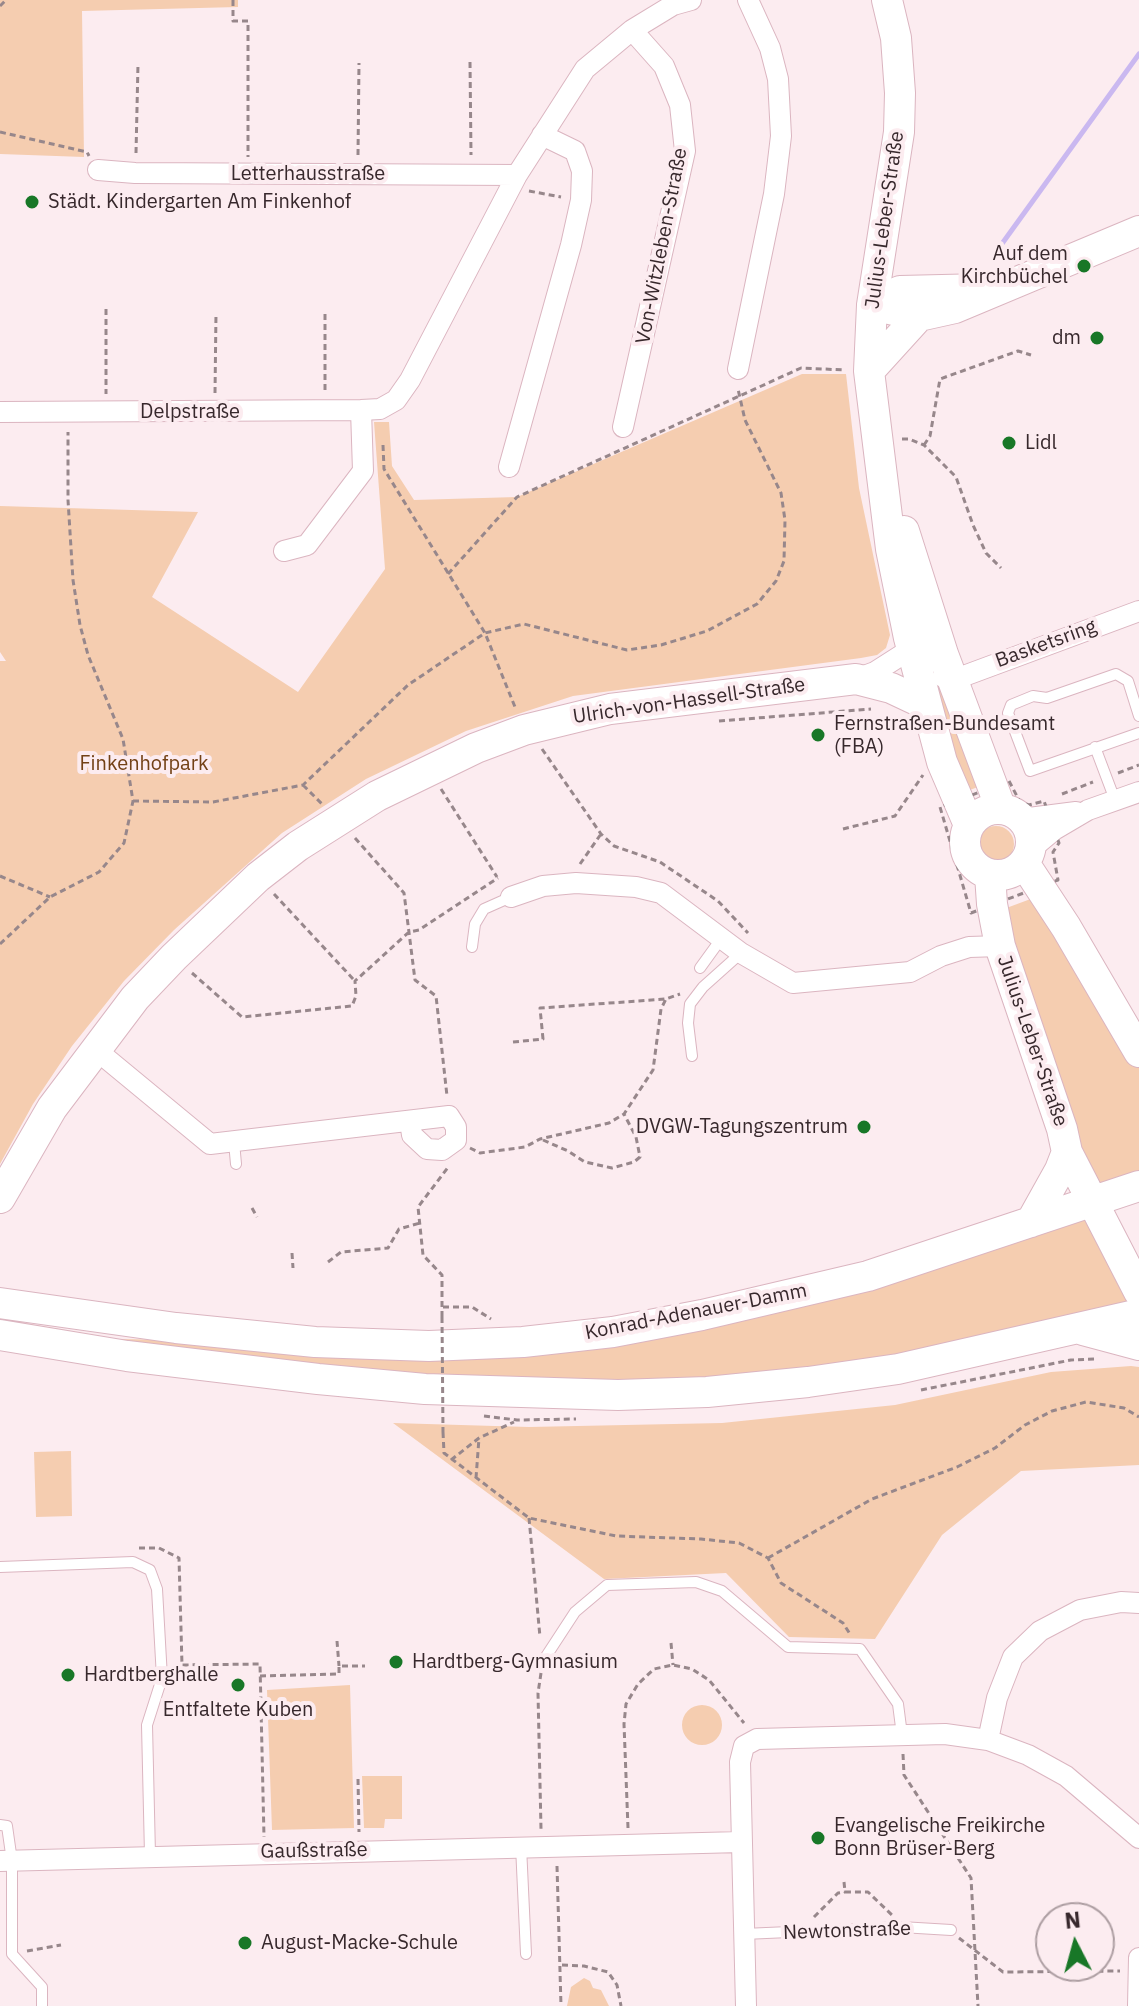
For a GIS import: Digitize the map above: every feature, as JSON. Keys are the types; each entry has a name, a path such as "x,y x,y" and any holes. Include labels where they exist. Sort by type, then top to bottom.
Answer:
{"street":[{"path":"284,551 307,545 363,471 370,410 396,400 410,380 517,175 585,69 632,30 673,5 691,0"},
{"path":"738,369 774,194 781,136 778,79 770,48 748,0"},
{"name":"Julius-Leber-Straße","path":"887,0 896,38 899,132 872,305 869,371 891,549 925,704 942,762 963,813 967,855 991,889 1000,946 1067,1152 1139,1292"},
{"name":"Von-Witzleben-Straße","path":"623,427 685,151 680,105 664,66 632,30"},
{"path":"509,467 581,200 582,171 575,151 542,135"},
{"name":"Letterhausstraße","path":"98,170 135,173 517,175"},
{"path":"872,305 921,302 998,289 1137,238"},
{"path":"882,243 921,302"},
{"path":"869,371 921,302"},
{"name":"Delpstraße","path":"0,412 370,410"},
{"name":"Julius-Leber-Straße","path":"876,441 953,680 1024,812 1031,867 1139,1052"},
{"name":"Basketsring","path":"953,680 1139,611"},
{"path":"913,656 933,674 953,680"},
{"name":"Ulrich-von-Hassell-Straße","path":"0,1198 52,1108 135,998 258,877 338,819 428,769 524,730 610,709 856,679 913,656"},
{"name":"Ulrich-von-Hassell-Straße","path":"856,679 891,688 925,704"},
{"path":"963,813 1088,810 1139,792"},
{"path":"991,889 1009,874 1031,867"},
{"path":"511,897 543,886 576,883 636,887 661,893 741,953 793,983 910,972 941,956 969,947 1000,946"},
{"path":"95,1049 210,1144 449,1116 456,1127 456,1140 442,1150 427,1149 412,1135 410,1121"},
{"path":"1031,1222 1067,1152"},
{"name":"Konrad-Adenauer-Damm","path":"0,1303 176,1328 315,1342 429,1346 523,1342 628,1329 702,1315 868,1276 1139,1186"},
{"path":"0,1335 127,1356 318,1379 425,1389 618,1395 707,1392 898,1369 1139,1314"},
{"path":"1081,1329 1139,1345"},
{"path":"988,1740 997,1698 1013,1657 1040,1631 1080,1610 1121,1602 1139,1603"},
{"path":"746,2006 740,1762 744,1746 757,1739 945,1734 988,1740 1028,1755 1066,1776 1139,1838"},
{"name":"Gaußstraße","path":"6,1861 741,1842"},
{"path":"1138,1964 1138,2006"}],"lane":[{"path":"1139,716 1128,681 1116,674 1047,698 1033,696 1011,705 1008,713 1030,771 1139,733"},
{"path":"1095,747 1115,800"},
{"path":"472,947 475,924 484,909 511,897"},
{"path":"700,968 721,939"},
{"path":"692,1056 688,1023 690,1004 703,987 741,953"},
{"path":"234,1142 236,1164"},
{"path":"0,1567 133,1562 150,1570 157,1589 162,1678 147,1725 150,1855"},
{"path":"543,1661 575,1612 607,1585 696,1582 722,1591 788,1647 860,1649 898,1704 902,1735"},
{"path":"0,1825 7,1826 12,1954 42,1987 42,2006"},
{"path":"526,1954 539,1846"},
{"name":"Newtonstraße","path":"744,1934 901,1927 951,1930"}],"path":[{"path":"0,6 6,0"},
{"path":"233,0 233,21 248,21 248,174"},
{"path":"470,62 471,175"},
{"path":"357,174 359,63"},
{"path":"135,173 138,64"},
{"path":"0,132 87,152 98,170"},
{"path":"517,175 529,192 581,200"},
{"path":"106,309 106,412"},
{"path":"325,310 325,411"},
{"path":"215,412 216,313"},
{"path":"924,445 930,436 940,379 1018,351 1031,355"},
{"path":"448,574 517,497 801,368 869,371"},
{"path":"133,801 213,802 303,785 408,685 485,633 524,624 627,650 661,645 707,631 757,604 776,581 784,561 785,520 781,493 745,420 738,395 738,369"},
{"path":"370,410 384,469 485,633 524,730 535,739 601,834 577,868"},
{"path":"0,944 50,897 99,872 124,843 133,801 123,739 93,667 80,625 73,580 68,500 68,412"},
{"path":"876,441 909,439 924,445 956,477 986,553 1001,568"},
{"path":"719,721 876,709"},
{"path":"1056,796 1139,765"},
{"path":"355,981 409,932 419,930 498,878 428,769"},
{"path":"843,829 895,816 927,769"},
{"path":"1024,812 1009,781 1020,802 1029,805 1044,801 1024,812 963,813 940,807 971,913 991,889 1031,867 1058,880 1053,852 1059,843 1024,812"},
{"path":"338,819 404,893 415,980 436,996 449,1116"},
{"path":"0,876 50,897"},
{"path":"174,957 242,1017 352,1006 356,996 355,981 258,877"},
{"path":"513,1042 543,1039 540,1008 666,999 703,987"},
{"path":"456,1140 480,1153 525,1147 540,1139 609,1123 624,1114 653,1070 661,1009 666,999"},
{"path":"540,1139 585,1162 612,1168 634,1162 640,1157 636,1137 624,1114"},
{"path":"427,1149 449,1166 418,1207 423,1255 442,1275 444,1453 529,1518 616,1536 739,1543 768,1558 781,1583 843,1623 860,1649"},
{"path":"252,1208 257,1217"},
{"path":"328,1262 341,1252 388,1248 399,1229 420,1223"},
{"path":"292,1253 293,1268"},
{"path":"443,1307 472,1307 498,1323"},
{"path":"768,1558 872,1499 957,1467 995,1448 1025,1425 1052,1411 1086,1402 1124,1408 1139,1417"},
{"path":"451,1460 479,1438 517,1420"},
{"path":"476,1478 479,1438"},
{"path":"529,1518 543,1661 538,1693 539,1846 560,1965 561,2006"},
{"path":"130,1548 159,1548 179,1558 182,1665 260,1664 264,1852"},
{"path":"260,1676 339,1674 337,1641"},
{"path":"671,1643 673,1665"},
{"path":"628,1844 626,1704 638,1684 654,1669 673,1665 692,1669 709,1680 757,1739"},
{"path":"339,1666 365,1666"},
{"path":"902,1735 904,1775 971,1878 978,2006"},
{"path":"358,1779 360,1850"},
{"path":"844,1882 845,1892"},
{"path":"812,1931 814,1917 838,1893 845,1892 868,1892 901,1927"},
{"path":"951,1930 1003,1972 1138,1964"},
{"path":"12,1954 61,1945"},
{"path":"560,1965 584,1966 608,1972 617,1985 621,2006"}],"green space":[{"path":"0,0 238,0 238,7 82,11 84,157 0,154"},
{"name":"Finkenhofpark","path":"802,374 846,374 859,488 890,635 886,648 877,655 861,658 573,696 466,731 366,779 282,833 174,930 124,981 72,1046 33,1104 0,1164 0,661 6,661 0,652 0,506 198,512 152,597 298,692 385,569 374,422 389,422 392,466 414,500 517,497"},
{"path":"937,688 946,690 986,784 959,794"},
{"path":"996,826 1008,832 1014,844 1008,856 996,862 984,856 978,844 984,832"},
{"path":"1036,897 1139,1068 1139,1175 1094,1188 1001,910"},
{"path":"1085,1216 1129,1302 983,1338 866,1360 735,1377 596,1384 413,1378 0,1325 0,1319 118,1339 455,1355"},
{"path":"1139,1367 1139,1465 1021,1471 942,1535 875,1639 789,1637 726,1573 604,1579 393,1423 529,1427 722,1423 895,1405 1051,1372"},
{"path":"71,1451 72,1516 36,1517 34,1452"},
{"path":"350,1685 354,1828 272,1830 267,1690"},
{"path":"702,1705 716,1711 722,1725 716,1739 702,1745 688,1739 682,1725 688,1711"},
{"path":"362,1776 402,1776 402,1819 385,1819 384,1828 364,1828"},
{"path":"584,1978 590,1981 593,1988 601,1990 609,2006 567,2006 571,1987"}],"waterway":[{"path":"996,252 1139,54"}],"place":[{"name":"Städt. Kindergarten Am Finkenhof","path":"32,202"},
{"name":"Auf dem Kirchbüchel","path":"1084,266"},
{"name":"dm","path":"1097,338"},
{"name":"Lidl","path":"1009,443"},
{"name":"Fernstraßen-Bundesamt (FBA)","path":"818,735"},
{"name":"DVGW-Tagungszentrum","path":"864,1127"},
{"name":"Hardtberg-Gymnasium","path":"396,1662"},
{"name":"Hardtberghalle","path":"68,1675"},
{"name":"Entfaltete Kuben","path":"238,1685"},
{"name":"Evangelische Freikirche Bonn Brüser-Berg","path":"818,1838"},
{"name":"August-Macke-Schule","path":"245,1943"}]}
